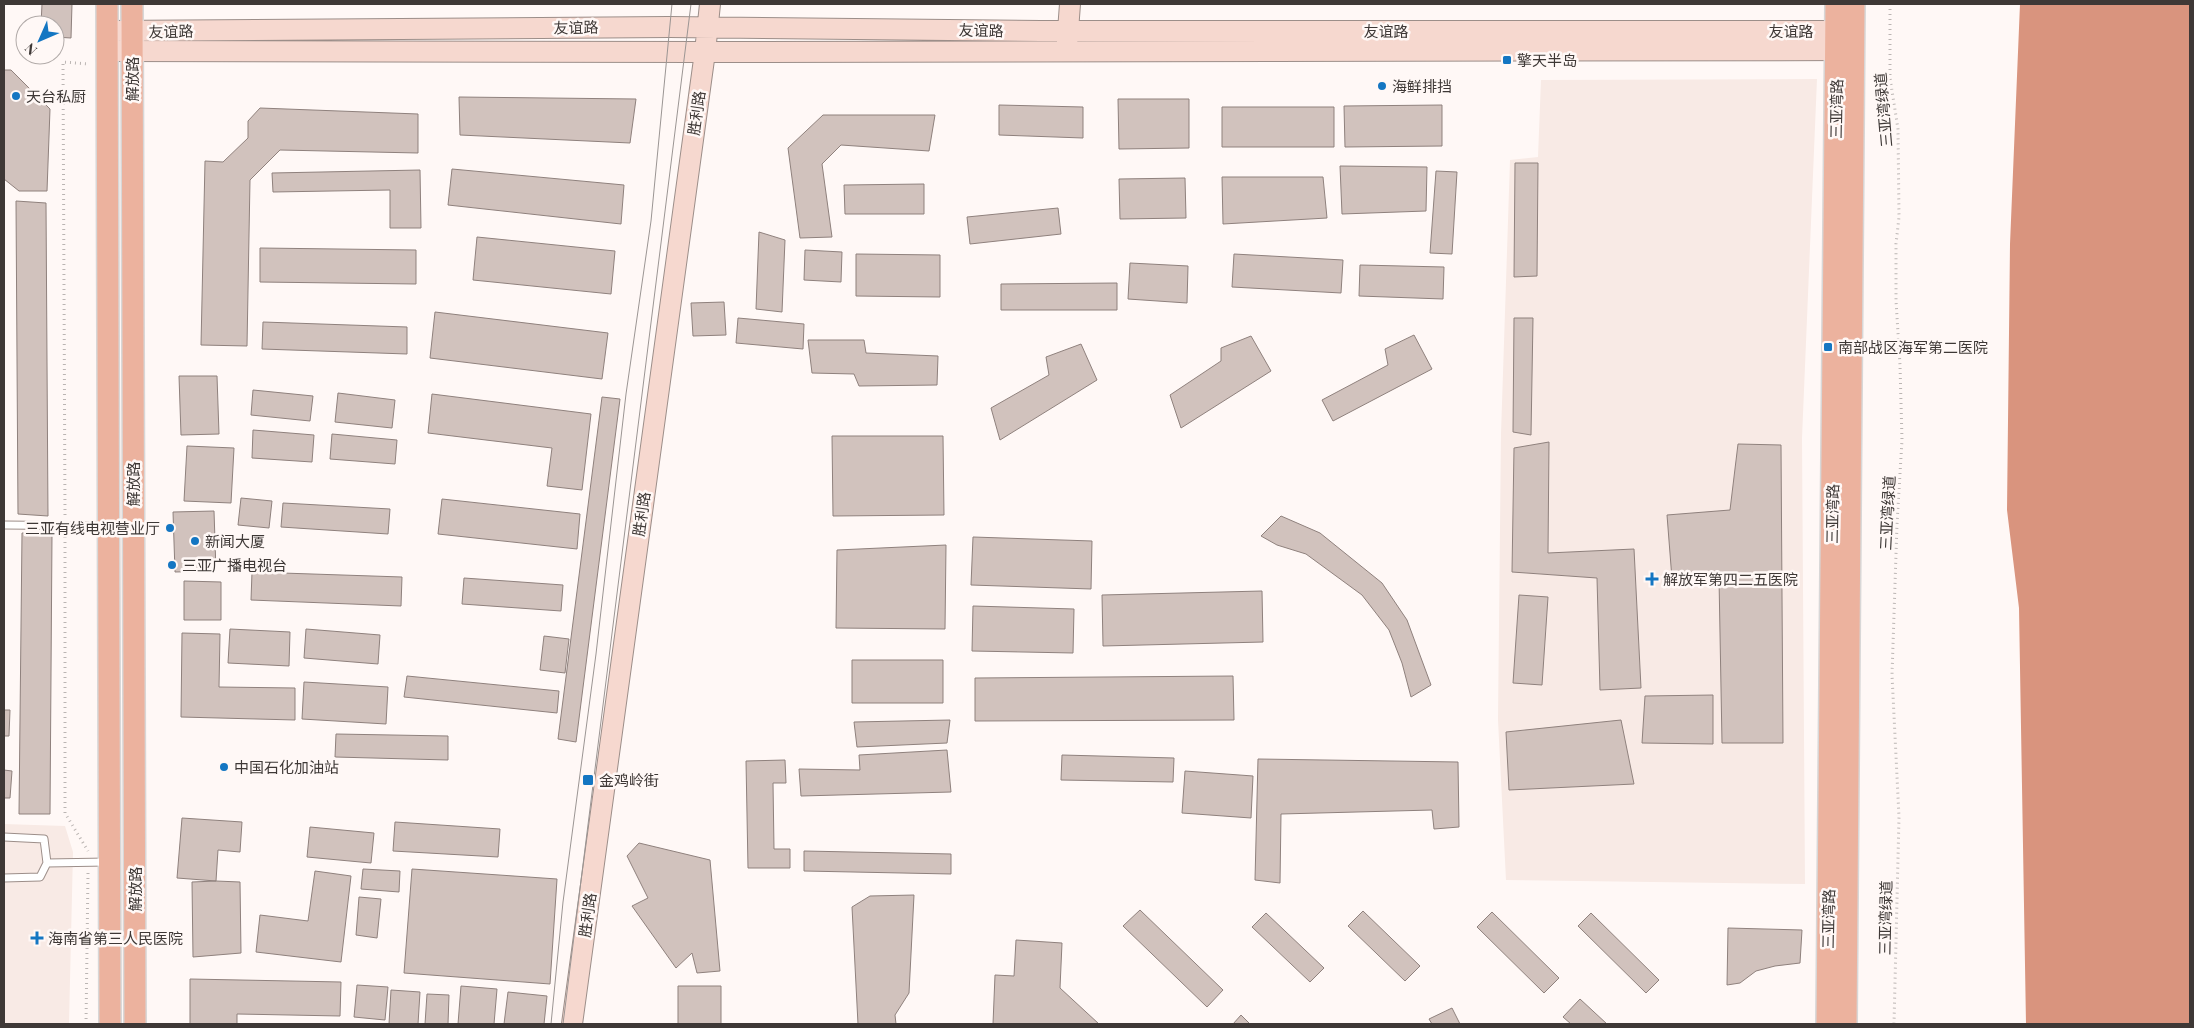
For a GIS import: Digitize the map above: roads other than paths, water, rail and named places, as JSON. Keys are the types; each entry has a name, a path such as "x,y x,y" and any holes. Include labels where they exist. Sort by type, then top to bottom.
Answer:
{"main road":[{"name":"解放路","path":"107,4 110,1024"},
{"name":"解放路","path":"132,4 135,1024"},
{"name":"胜利路","path":"572,1024 710,4"},
{"path":"1068,52 1067,31 1070,4"},
{"name":"三亚湾路","path":"1836,4 1846,40 1846,1024"},
{"name":"三亚湾路","path":"1827,1024 1846,40 1854,4"},
{"name":"友谊路","path":"132,41 707,27 1846,40"},
{"name":"友谊路","path":"107,41 705,52 1068,52 1846,40"}],"lane":[{"path":"4,525 109,526"},
{"path":"4,836 44,840 47,864 40,877 4,878"},
{"path":"47,864 110,862"}],"tram line":[{"path":"551,1024 563,902 596,654 626,394 651,221 672,4"},
{"path":"563,1024 691,4"}],"place":[{"name":"擎天半岛","path":"1507,60"},
{"name":"海鲜排挡","path":"1382,86"},
{"name":"天台私厨","path":"16,96"},
{"name":"南部战区海军第二医院","path":"1828,347"},
{"name":"三亚有线电视营业厅","path":"170,528"},
{"name":"新闻大厦","path":"195,541"},
{"name":"三亚广播电视台","path":"172,565"},
{"name":"解放军第四二五医院","path":"1652,579"},
{"name":"中国石化加油站","path":"224,767"},
{"name":"金鸡岭街","path":"588,780"},
{"name":"海南省第三人民医院","path":"37,938"}]}
